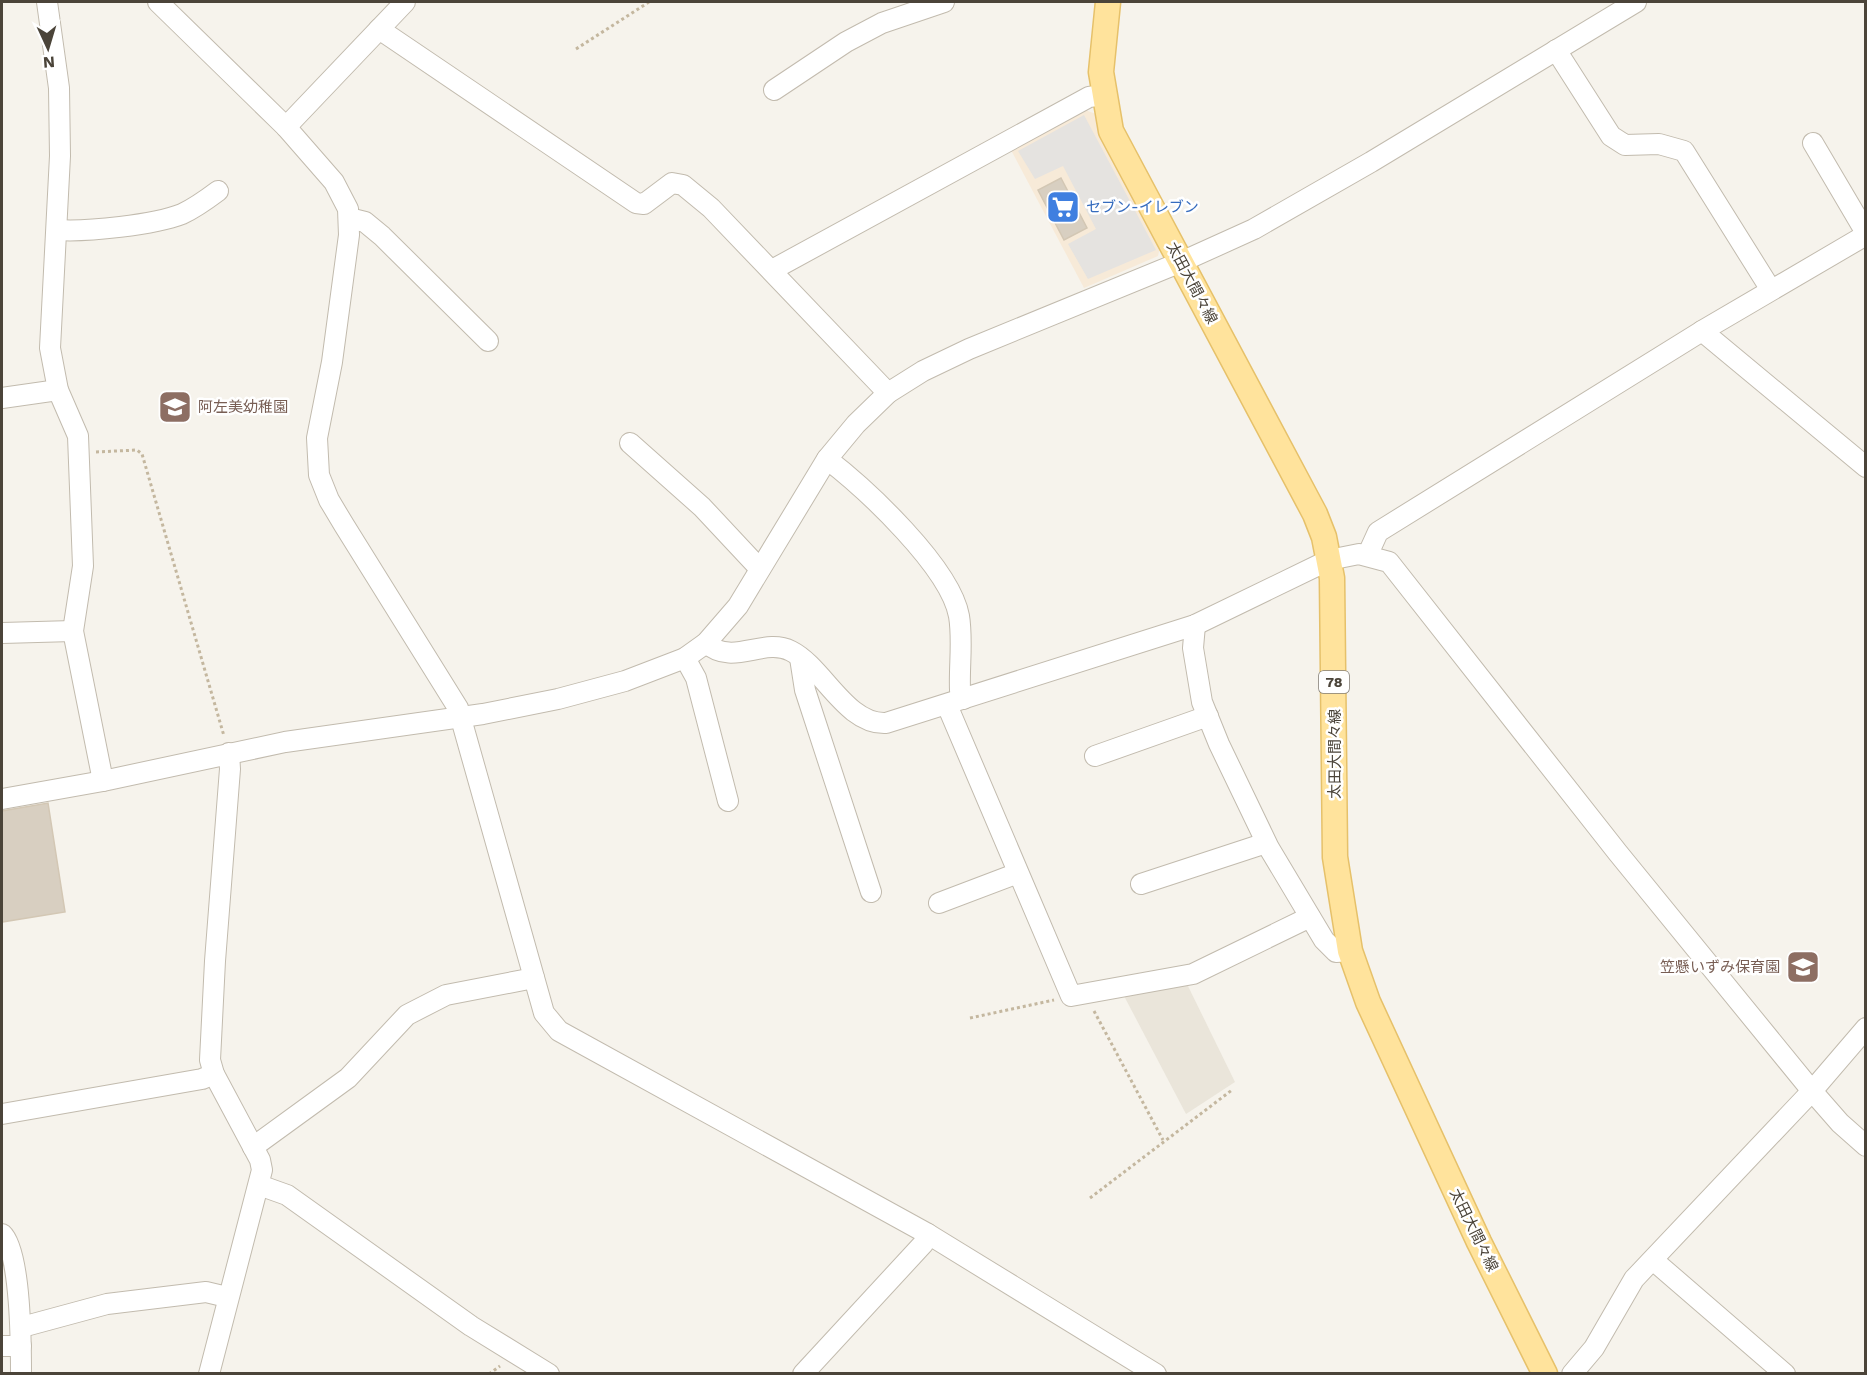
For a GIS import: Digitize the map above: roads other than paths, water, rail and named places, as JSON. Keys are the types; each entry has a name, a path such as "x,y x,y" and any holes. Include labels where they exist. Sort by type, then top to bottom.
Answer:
{"main road":[{"name":"太田大間々線","path":"1108,2 1101,55 1103,95 1111,131 1316,514 1329,560 1332,578 1335,857 1350,951 1368,1002 1479,1242 1545,1374"}],"street":[{"path":"47,2 59,88 57,230 50,348 58,390 78,436 83,566 73,631 103,781"},
{"path":"158,2 286,127 341,191 349,218 332,362 317,438 319,475 329,500 452,695 461,717 543,1013 560,1031 927,1234 1156,1374"},
{"path":"286,127 403,2"},
{"path":"774,90 846,42 882,23 944,2"},
{"path":"2,799 103,781 228,748 461,717 558,699 634,678 685,658 706,643 738,606 827,459 856,424 888,393 923,371 969,349 1181,262 1279,215 1636,2"},
{"path":"379,29 636,203 644,204 672,183 683,185 711,208 888,393"},
{"path":"1556,50 1611,136 1625,145 1659,144 1684,151 1771,290"},
{"path":"772,270 1089,98 1103,95"},
{"path":"1368,554 1378,532 1702,331 1866,234 1812,143"},
{"path":"57,230 73,231 165,219 202,203 218,191"},
{"path":"349,218 365,222 382,236 488,341"},
{"path":"1702,331 1866,467"},
{"path":"2,399 58,390"},
{"path":"630,443 702,507 760,569"},
{"path":"827,459 927,555 945,582 959,616 960,690 955,702 1017,873 1077,995 1193,974 1310,917"},
{"path":"706,643 714,650 726,654 783,649 800,658 858,714 877,723 955,702 1195,625 1329,560 1368,554 1389,562 1618,853 1812,1091 1840,1123 1866,1146"},
{"path":"1195,625 1193,648 1202,702 1266,843 1331,948 1336,952 1350,951"},
{"path":"2,633 73,631"},
{"path":"685,658 696,678 728,801"},
{"path":"800,658 800,673 805,690 871,892"},
{"path":"1095,756 1208,716"},
{"path":"209,1374 262,1170 253,1147 214,1074 210,1052 230,769 228,748"},
{"path":"1141,884 1266,843"},
{"path":"939,903 1017,873"},
{"path":"253,1147 348,1078 406,1015 446,995 534,978"},
{"path":"1572,1374 1594,1348 1634,1279 1812,1091 1866,1028"},
{"path":"2,1114 191,1081 214,1074"},
{"path":"259,1185 288,1195 471,1326 549,1374"},
{"path":"2,1234 10,1247 15,1340 21,1374"},
{"path":"803,1374 923,1244 927,1234"},
{"path":"1653,1260 1785,1374"},
{"path":"15,1340 108,1304 206,1292 228,1297"}],"place":[{"name":"セブン-イレブン","path":"1063,207"},
{"name":"阿左美幼稚園","path":"175,407"},
{"name":"笠懸いずみ保育園","path":"1803,967"}]}
